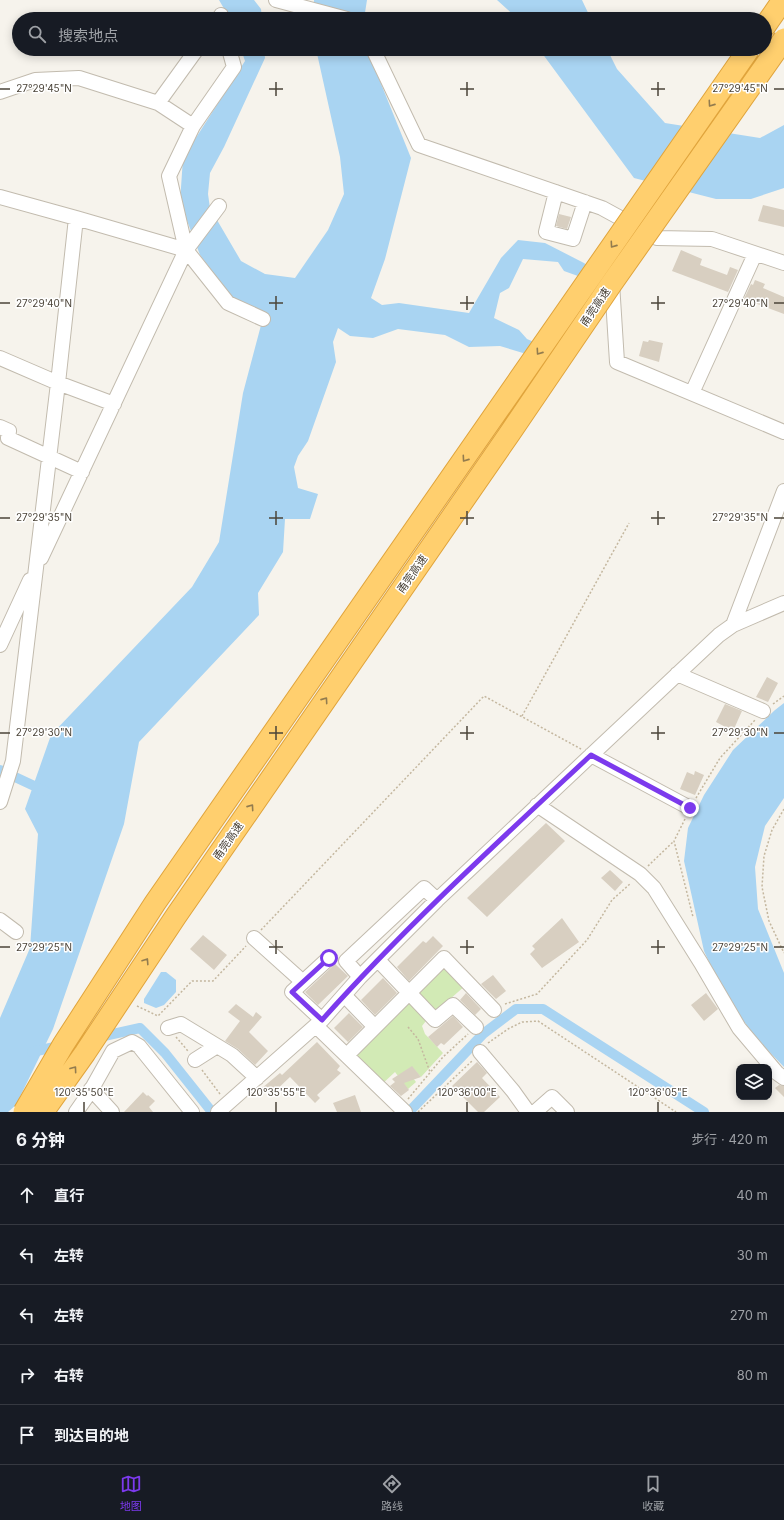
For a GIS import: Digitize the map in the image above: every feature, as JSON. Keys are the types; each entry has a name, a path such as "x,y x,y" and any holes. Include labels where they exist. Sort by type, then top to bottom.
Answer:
{"highway":[{"path":"772,16 783,0"},
{"name":"甬莞高速","path":"43,1112 85,1053 176,916 612,283 784,39"},
{"name":"甬莞高速","path":"24,1112 63,1045 155,903 744,56"}],"street":[{"path":"276,0 294,2 321,12"},
{"path":"158,103 192,56"},
{"path":"232,56 234,66 193,126 169,176 189,246 228,303 263,319"},
{"path":"376,56 419,145 602,208 657,238 712,239 784,263"},
{"path":"0,92 35,80 79,78 158,103 193,126"},
{"path":"556,192 546,232 573,239 585,202"},
{"path":"0,197 76,218 189,246"},
{"path":"0,645 189,246 217,209"},
{"path":"0,802 13,761 76,218"},
{"path":"692,393 754,254"},
{"path":"612,283 617,362 784,432"},
{"path":"0,358 58,383 114,404"},
{"path":"0,427 9,431 8,438 82,472"},
{"path":"733,625 784,491"},
{"path":"223,1108 319,1023 360,977 437,900 719,635 733,625 784,603"},
{"path":"677,674 763,711"},
{"path":"591,755 690,808"},
{"path":"537,805 640,874 654,888 701,963 739,1028 777,1073 784,1078"},
{"path":"360,977 346,962 424,888 437,900"},
{"path":"0,920 16,932"},
{"path":"254,938 303,982"},
{"path":"329,958 292,992 347,1056 403,1110"},
{"path":"347,1056 444,958 494,1010"},
{"path":"378,960 435,1020 453,1005 476,1027"},
{"path":"344,995 375,1028"},
{"path":"168,1028 181,1024 232,1055 257,1078"},
{"path":"76,1112 113,1051 132,1042 139,1046 192,1112"},
{"path":"194,1060 217,1046"},
{"path":"480,1052 513,1091 528,1112"},
{"path":"91,1089 112,1112"},
{"path":"535,1112 552,1097 567,1112"}],"path":[{"path":"522,716 628,523"},
{"path":"137,1006 158,1016 192,981 213,981 484,696 591,755"},
{"path":"494,1010 508,1002 537,994 588,940 612,900 674,841 690,808 720,758 763,711 784,696"},
{"path":"784,809 772,830 764,856 762,887 769,921 784,953"},
{"path":"674,841 693,917"},
{"path":"418,1112 486,1045 522,1022 538,1021 676,1112"},
{"path":"408,1027 418,1039 430,1072"},
{"path":"403,1110 430,1072 443,1057 476,1027"}],"green space":[{"path":"444,963 466,985 433,1014 412,993"},
{"path":"408,997 429,1017 422,1026 425,1034 443,1053 421,1077 412,1067 407,1070 416,1082 408,1089 395,1072 381,1085 352,1055"}],"water":[{"path":"219,0 254,0 261,9 261,12 226,12"},
{"path":"314,0 367,0 365,12 313,12"},
{"path":"497,0 582,0 588,12 510,12"},
{"path":"243,56 265,56 224,147 210,173 208,194 210,208 241,261 265,274 295,278 328,230 344,194 340,157 318,56 370,56 411,158 385,259 371,298 382,305 399,303 469,313 501,258 518,240 545,243 584,263 595,271 589,280 564,271 558,262 523,259 509,288 500,293 494,318 519,330 527,339 543,346 533,356 500,346 469,347 445,335 398,329 373,338 350,336 338,328 333,342 336,362 308,441 298,456 294,467 298,488 318,494 310,519 285,519 283,552 258,593 259,615 139,742 124,824 53,1029 16,1105 8,1112 0,1112 0,1018 30,948 38,834 25,809 51,735 192,587 219,542 243,393 264,314 233,299 200,255 180,202 183,158 245,61"},
{"path":"544,56 610,56 617,69 665,123 760,138 784,125 784,188 751,199 716,199 634,178"},
{"path":"784,703 784,798 765,826 755,867 758,909 784,973 784,1067 757,1039 725,996 704,951 684,861 688,828 704,795 733,750"},
{"path":"161,972 166,972 176,980 176,992 164,1005 156,1008 144,1003 144,999"}],"building":[{"path":"763,205 784,210 784,227 758,221"},
{"path":"559,214 571,217 567,229 556,226"},
{"path":"681,250 702,259 700,265 727,275 730,267 738,270 728,292 672,271"},
{"path":"755,280 765,284 763,288 784,297 784,314 744,299 751,284 753,285"},
{"path":"649,340 663,343 659,362 639,356 643,341 648,342"},
{"path":"767,677 778,683 768,702 756,697"},
{"path":"725,704 742,711 733,731 716,722"},
{"path":"695,771 704,775 695,795 680,789 687,772 694,775"},
{"path":"546,823 565,841 487,917 467,898"},
{"path":"610,870 623,882 615,891 601,878"},
{"path":"562,918 579,942 542,968 530,954 535,949 532,946"},
{"path":"203,935 227,955 214,970 190,949"},
{"path":"433,936 443,946 409,981 397,967 423,941 426,943"},
{"path":"335,964 348,976 318,1005 305,992"},
{"path":"493,975 506,991 496,999 481,984"},
{"path":"383,978 397,993 375,1015 361,1000"},
{"path":"466,993 481,1009 475,1015 460,1000"},
{"path":"706,993 718,1009 704,1021 691,1005"},
{"path":"236,1004 253,1017 256,1012 262,1017 249,1032 268,1051 255,1065 238,1049 225,1041 240,1021 228,1012"},
{"path":"349,1013 363,1027 348,1042 334,1028"},
{"path":"453,1016 463,1027 444,1045 441,1043 437,1047 428,1037"},
{"path":"317,1042 340,1066 337,1070 341,1073 317,1095 320,1098 315,1103 290,1077 270,1096 262,1088 280,1073 282,1075"},
{"path":"477,1062 487,1073 482,1078 500,1097 484,1112 478,1112 452,1086"},
{"path":"412,1066 421,1077 404,1083 409,1090 401,1096 390,1086 395,1082 392,1079"},
{"path":"779,1085 784,1086 784,1097 775,1088"},
{"path":"143,1092 155,1101 149,1107 153,1112 124,1112"},
{"path":"355,1095 361,1112 337,1112 333,1103"}],"waterway":[{"path":"0,770 45,791"},
{"path":"409,1112 483,1034 516,1009 543,1009 704,1112"},
{"path":"32,1052 140,1028 165,1053 212,1112"}],"route":[{"path":"329,958 292,992 322,1020 360,977 437,900 591,755 690,808"}]}
